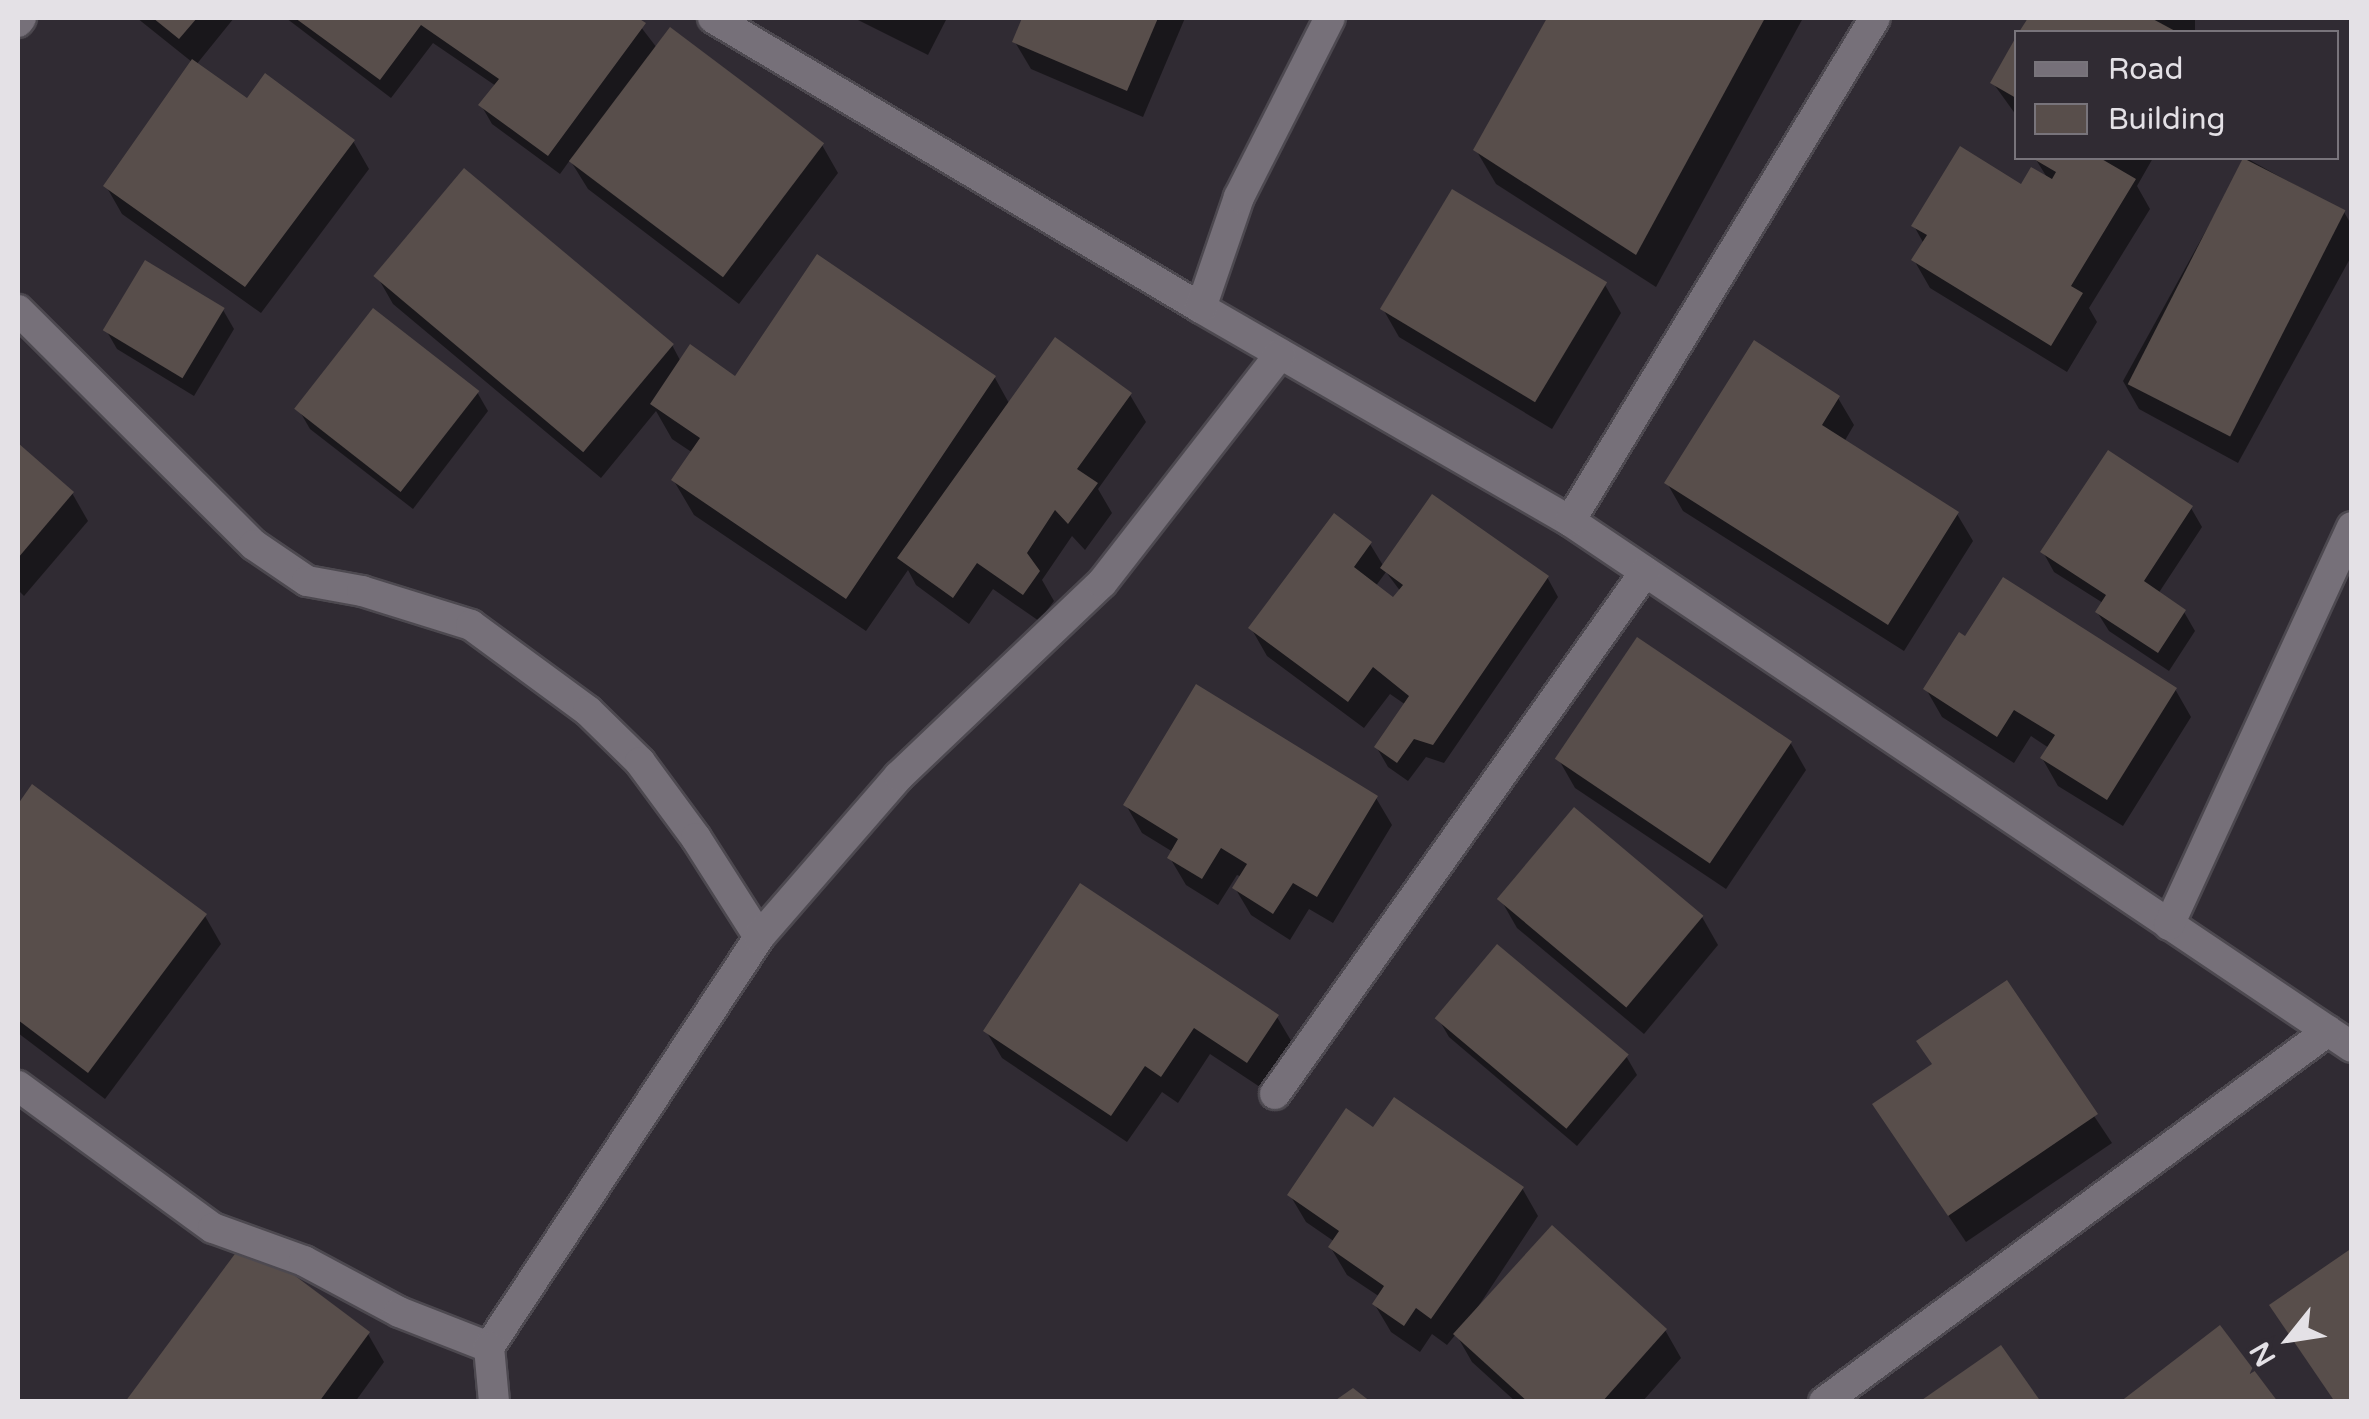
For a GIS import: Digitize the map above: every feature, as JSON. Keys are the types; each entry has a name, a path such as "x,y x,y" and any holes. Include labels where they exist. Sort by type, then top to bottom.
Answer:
{"street":[{"path":"713,18 1200,308 1570,520 2340,1039 1824,1402"},
{"path":"1200,308 1238,197 1330,18"},
{"path":"1570,520 1875,18"},
{"path":"18,310 254,545 307,581 362,591 471,625 588,711 640,762 696,838 759,936"},
{"path":"494,1402 489,1347 759,936 898,776 1102,583 1280,354"},
{"path":"2169,924 2352,527"},
{"path":"1275,1094 1646,572"},
{"path":"18,1086 212,1228 304,1261 399,1312 489,1347"}],"building":[{"path":"153,18 197,18 179,39"},
{"path":"295,18 638,18 646,23 548,156 478,105 499,79 421,25 380,80"},
{"path":"1022,18 1158,18 1127,91 1012,42"},
{"path":"1547,18 1765,18 1636,255 1473,150"},
{"path":"2028,18 2151,18 2173,30 2020,30"},
{"path":"670,27 824,143 723,277 569,161"},
{"path":"2014,41 2014,97 1990,83"},
{"path":"192,59 247,98 265,73 355,140 245,287 103,186"},
{"path":"1960,146 2021,184 2031,167 2052,179 2056,172 2035,160 2103,160 2136,179 2071,286 2083,293 2051,346 1911,260 1927,235 1911,226"},
{"path":"2242,160 2247,160 2345,210 2230,437 2128,384"},
{"path":"464,168 674,344 583,452 373,276"},
{"path":"1452,189 1607,282 1535,402 1380,309"},
{"path":"817,254 996,376 846,599 671,480 700,438 650,404 690,344 735,376"},
{"path":"145,260 225,308 182,378 103,330"},
{"path":"373,308 479,391 401,492 294,409"},
{"path":"1055,337 1132,393 1077,469 1098,483 1068,524 1055,510 1027,553 1040,571 1023,595 977,563 953,598 897,558"},
{"path":"1754,340 1840,396 1822,425 1959,512 1888,625 1664,483"},
{"path":"18,443 74,492 18,558"},
{"path":"2108,450 2193,506 2144,581 2186,610 2158,653 2095,612 2106,595 2040,552"},
{"path":"1432,494 1549,576 1433,745 1414,739 1397,763 1374,747 1409,696 1373,667 1348,702 1248,628 1334,513 1372,542 1354,567 1393,597 1403,585 1380,568"},
{"path":"2003,577 2177,688 2107,800 2040,758 2055,735 2014,710 1997,737 1923,689 1959,632 1965,636"},
{"path":"1637,637 1792,742 1710,863 1555,759"},
{"path":"1196,684 1378,796 1317,897 1293,883 1273,914 1232,888 1247,864 1221,848 1202,879 1167,858 1178,839 1123,805"},
{"path":"32,784 207,914 88,1073 18,1020 18,804"},
{"path":"1574,807 1703,916 1626,1008 1497,899"},
{"path":"1080,883 1279,1015 1247,1063 1194,1028 1161,1077 1145,1066 1111,1116 983,1031"},
{"path":"1497,944 1629,1055 1566,1129 1435,1018"},
{"path":"2007,980 2098,1114 1948,1216 1872,1104 1932,1064 1916,1041"},
{"path":"1394,1097 1524,1187 1431,1319 1416,1308 1404,1326 1372,1304 1384,1286 1328,1247 1339,1231 1287,1195 1346,1108 1373,1127"},
{"path":"1552,1225 1667,1329 1602,1402 1528,1402 1453,1334"},
{"path":"246,1239 370,1332 319,1402 125,1402"},
{"path":"2352,1248 2352,1402 2335,1402 2269,1305"},
{"path":"2220,1325 2278,1402 2120,1402"},
{"path":"2001,1345 2041,1402 1919,1402"},
{"path":"1353,1388 1371,1402 1333,1402"}]}
